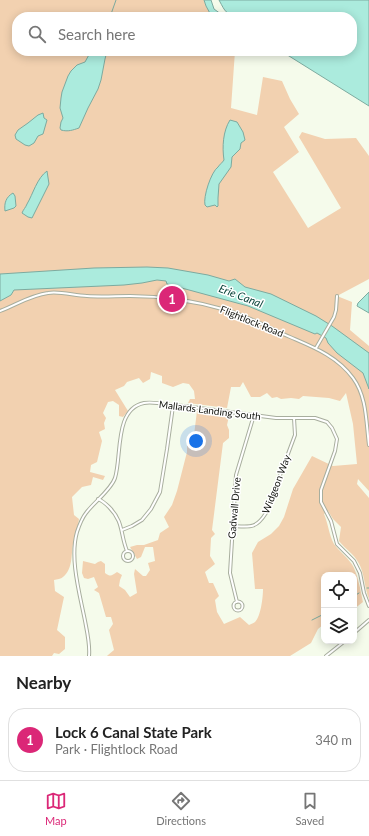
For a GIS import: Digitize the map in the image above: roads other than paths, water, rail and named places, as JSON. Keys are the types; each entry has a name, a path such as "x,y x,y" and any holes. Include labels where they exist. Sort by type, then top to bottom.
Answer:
{"street":[{"name":"Flightlock Road","path":"0,311 31,297 49,292 86,296 142,296 173,299 201,303 228,310 316,348 338,362 357,384 363,398 369,445"},
{"path":"316,348 334,316 337,296"},
{"name":"Mallards Landing South","path":"89,656 88,637 75,566 75,543 77,534 86,513 111,485 115,477 123,426 126,417 133,408 143,404 184,406 276,418 315,418 327,422 332,428 337,439 335,451 321,490 321,502 332,521 337,544 354,561 360,573 364,593 369,606"},
{"path":"122,530 142,520 151,509 160,492 172,406"},
{"name":"Gadwall Drive","path":"237,602 230,573 236,474 254,415"},
{"name":"Widgeon Way","path":"233,526 249,527 256,525 266,514 294,435 294,418"},
{"path":"98,499 103,501 119,520 127,551 124,553 124,556 126,560 130,561 133,558 133,555 132,552 127,551"},
{"path":"237,602 242,603 243,606 240,610 234,608 234,604 237,602"},
{"path":"357,630 369,620"},
{"path":"326,656 341,644"}],"water":[{"path":"204,0 211,0 214,9 218,12 209,12"},
{"path":"219,0 369,0 369,106 289,56 357,56 357,12 226,12"},
{"path":"88,56 106,56 98,89 79,128 68,131 61,130 61,122 63,118 60,108 62,92 71,71 77,65 85,62"},
{"path":"43,113 44,118 47,120 43,134 38,136 34,143 29,146 16,139 15,135 18,130"},
{"path":"230,120 237,122 243,132 245,140 241,143 240,149 232,157 231,167 219,184 218,206 217,207 215,205 207,207 205,205 206,191 215,170 224,160 224,139"},
{"path":"47,171 49,184 32,218 28,217 22,212 38,182"},
{"path":"13,193 15,196 16,206 5,211 6,200"},
{"name":"Erie Canal","path":"94,268 168,268 208,275 229,281 235,279 245,287 271,294 316,316 369,353 369,389 363,373 337,353 328,343 326,338 317,333 315,334 248,306 167,284 166,281 157,280 124,285 14,290 11,295 0,301 0,274"},
{"path":"369,292 369,313 357,306"}],"waterway":[{"path":"112,12 116,0"},
{"path":"312,620 321,616"}],"place":[{"name":"Lock 6 Canal State Park","path":"172,299"}]}
